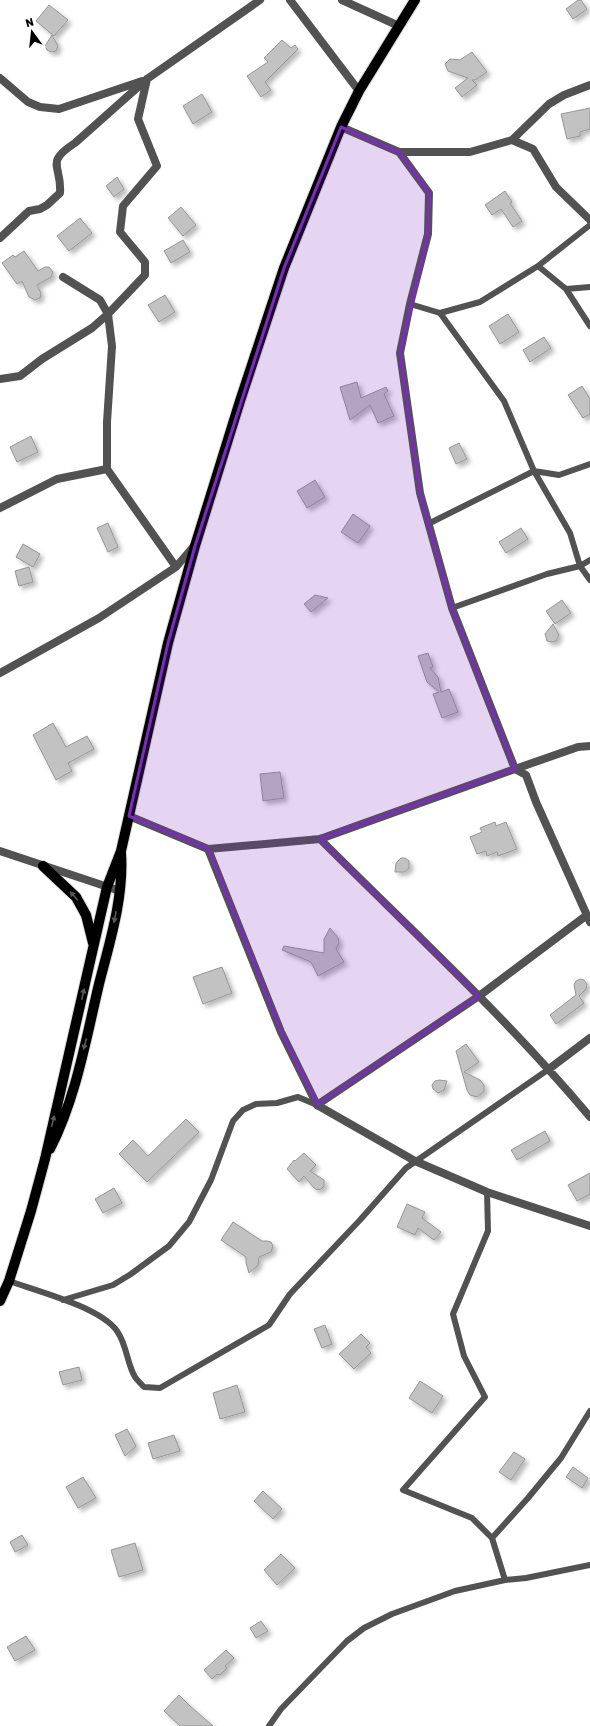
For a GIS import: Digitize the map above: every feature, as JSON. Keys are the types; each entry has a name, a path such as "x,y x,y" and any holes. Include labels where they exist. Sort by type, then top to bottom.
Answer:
{"main road":[{"path":"0,1301 9,1281 31,1211 45,1159 50,1131 80,1009 93,944 107,887 121,851 168,643 195,546 240,401 284,268 341,127 359,91 415,0"},
{"path":"45,1159 59,1132 74,1084 104,963 120,891 122,869 121,851"},
{"path":"43,866 76,897 86,916 93,944"}],"street":[{"path":"0,238 29,211 40,209 56,199 60,193 61,182 56,165 57,158 64,150 75,143 147,79 260,0"},
{"path":"290,0 359,91"},
{"path":"342,0 399,26"},
{"path":"0,78 28,102 40,107 59,109 147,79"},
{"path":"0,379 20,376 42,359 92,328 108,314 145,275 145,262 120,232 122,206 158,166 138,119 147,79"},
{"path":"341,127 399,152 470,152 512,140 549,104 564,95 590,85"},
{"path":"512,140 533,149 556,187 590,220"},
{"path":"317,1105 479,996 588,918 536,802 526,775 515,769 452,608 420,494 400,353 410,304 428,234 429,193 399,152"},
{"path":"62,277 100,300 108,314 112,346 107,422 107,469 176,567"},
{"path":"0,508 57,479 107,469"},
{"path":"0,673 99,618 176,567 195,546"},
{"path":"129,816 208,849 320,839 578,747 590,746"},
{"path":"320,839 479,996 549,1069 590,1117"},
{"path":"208,849 281,1032 317,1105 415,1162 487,1192 590,1226"},
{"path":"0,851 120,891"},
{"path":"549,1069 590,1038"}],"lane":[{"path":"410,304 440,313 480,302 538,266 590,225"},
{"path":"538,266 566,289 590,326"},
{"path":"566,289 590,287"},
{"path":"440,313 504,401 534,471 570,533 580,566 590,580"},
{"path":"428,524 534,471 559,475 590,464"},
{"path":"452,608 547,574 580,566 590,560"},
{"path":"9,1281 63,1300 101,1317 117,1331 126,1350 135,1377 144,1387 160,1388 269,1324 290,1294 360,1220 406,1168 549,1069"},
{"path":"63,1300 113,1285 131,1274 169,1246 189,1222 211,1180 233,1121 243,1110 256,1104 277,1103 298,1097 317,1105"},
{"path":"487,1192 488,1231 453,1314 464,1356 485,1397 403,1490 472,1518 492,1538 505,1580"},
{"path":"492,1538 561,1458 590,1411"},
{"path":"270,1726 281,1709 347,1641 364,1628 392,1614 455,1591 505,1580 526,1578 590,1565"}],"highlighted area":[{"path":"341,127 399,152 429,193 428,234 400,353 420,493 452,608 515,769 320,839 479,996 317,1105 281,1032 208,849 129,816 168,643 195,546 284,268"}],"building":[{"path":"578,0 581,0 587,9 573,19 566,9"},
{"path":"49,5 68,20 54,36 36,21"},
{"path":"52,35 58,46 56,51 51,52 47,50 45,46"},
{"path":"282,40 291,48 295,45 298,49 265,82 271,90 261,97 247,76 268,62 264,58"},
{"path":"472,52 487,72 475,80 472,80 477,85 462,97 455,88 468,78 448,71 445,64 450,59 460,60"},
{"path":"202,94 212,112 193,124 183,106"},
{"path":"590,108 590,129 580,132 580,136 567,139 561,114"},
{"path":"117,177 124,189 114,197 106,186"},
{"path":"505,191 512,202 510,203 522,221 513,227 501,209 492,215 485,205"},
{"path":"181,207 196,225 183,236 168,218"},
{"path":"80,218 92,233 69,251 57,236"},
{"path":"183,240 190,252 171,263 164,251"},
{"path":"24,251 38,271 45,267 49,267 53,272 51,277 37,285 41,293 40,298 35,300 29,297 22,281 17,284 2,263 13,255 15,257"},
{"path":"165,295 175,312 159,322 148,305"},
{"path":"508,314 519,332 500,344 489,326"},
{"path":"544,337 551,348 530,362 523,350"},
{"path":"357,382 361,398 386,387 388,391 384,394 394,416 378,423 370,405 350,420 340,387"},
{"path":"582,386 590,399 590,414 583,418 568,395"},
{"path":"31,436 38,452 17,462 10,447"},
{"path":"459,443 467,459 456,464 449,448"},
{"path":"315,480 325,497 307,508 297,491"},
{"path":"353,514 370,526 358,543 341,532"},
{"path":"108,523 118,547 108,552 97,528"},
{"path":"521,528 528,539 506,553 499,542"},
{"path":"23,544 40,554 33,567 16,557"},
{"path":"29,567 33,582 19,586 15,571"},
{"path":"315,595 328,598 311,612 304,604"},
{"path":"562,600 571,613 555,624 546,611"},
{"path":"553,624 559,635 556,641 551,642 547,641 545,634"},
{"path":"428,653 433,667 430,668 438,677 441,692 449,689 458,712 442,718 433,694 439,692 427,682 418,656"},
{"path":"53,723 66,747 87,736 94,749 68,763 72,771 56,780 33,735"},
{"path":"280,772 284,798 263,801 260,774"},
{"path":"495,822 496,826 506,822 517,849 498,856 497,852 487,856 486,851 477,854 470,837 482,832 480,828"},
{"path":"401,858 405,858 409,861 409,868 404,872 395,872 396,863"},
{"path":"330,928 338,938 339,943 336,949 344,962 318,976 311,962 282,950 284,946 324,953 324,939"},
{"path":"222,967 232,993 203,1004 193,977"},
{"path":"580,979 584,980 587,984 586,989 579,996 584,1003 556,1024 550,1015 576,995 574,985 576,981"},
{"path":"466,1044 479,1062 464,1072 480,1080 484,1085 484,1091 477,1097 470,1095 467,1090 456,1051"},
{"path":"435,1081 447,1081 444,1090 438,1093 433,1089 432,1085"},
{"path":"186,1119 199,1132 147,1182 119,1154 133,1140 148,1156"},
{"path":"545,1131 550,1141 517,1160 511,1150"},
{"path":"304,1153 316,1165 310,1171 324,1180 324,1186 321,1189 317,1190 314,1188 304,1176 299,1182 287,1169 294,1160 295,1161"},
{"path":"590,1173 590,1194 577,1201 568,1185"},
{"path":"114,1188 122,1203 103,1213 95,1199"},
{"path":"407,1204 425,1212 422,1218 441,1232 434,1240 418,1228 415,1235 397,1227"},
{"path":"233,1222 262,1241 271,1242 273,1246 271,1252 259,1257 258,1265 249,1273 246,1257 221,1240"},
{"path":"325,1325 332,1344 322,1348 314,1329"},
{"path":"361,1334 370,1343 366,1347 371,1353 354,1369 339,1354"},
{"path":"79,1367 82,1380 63,1385 59,1372"},
{"path":"420,1381 443,1396 432,1413 409,1398"},
{"path":"237,1385 245,1412 220,1419 213,1393"},
{"path":"127,1429 136,1446 125,1456 115,1435"},
{"path":"174,1435 180,1451 153,1459 148,1443"},
{"path":"514,1452 525,1459 511,1480 499,1472"},
{"path":"573,1467 588,1478 582,1488 566,1477"},
{"path":"83,1477 96,1498 78,1508 66,1487"},
{"path":"263,1491 282,1509 273,1519 254,1501"},
{"path":"22,1535 28,1545 15,1552 10,1542"},
{"path":"135,1543 143,1570 119,1577 111,1550"},
{"path":"281,1554 295,1568 277,1585 264,1570"},
{"path":"261,1621 268,1631 256,1638 250,1628"},
{"path":"26,1636 35,1650 15,1661 7,1647"},
{"path":"226,1650 234,1658 225,1666 227,1668 220,1675 217,1674 212,1679 204,1670"},
{"path":"179,1695 213,1726 180,1726 164,1711"}]}
